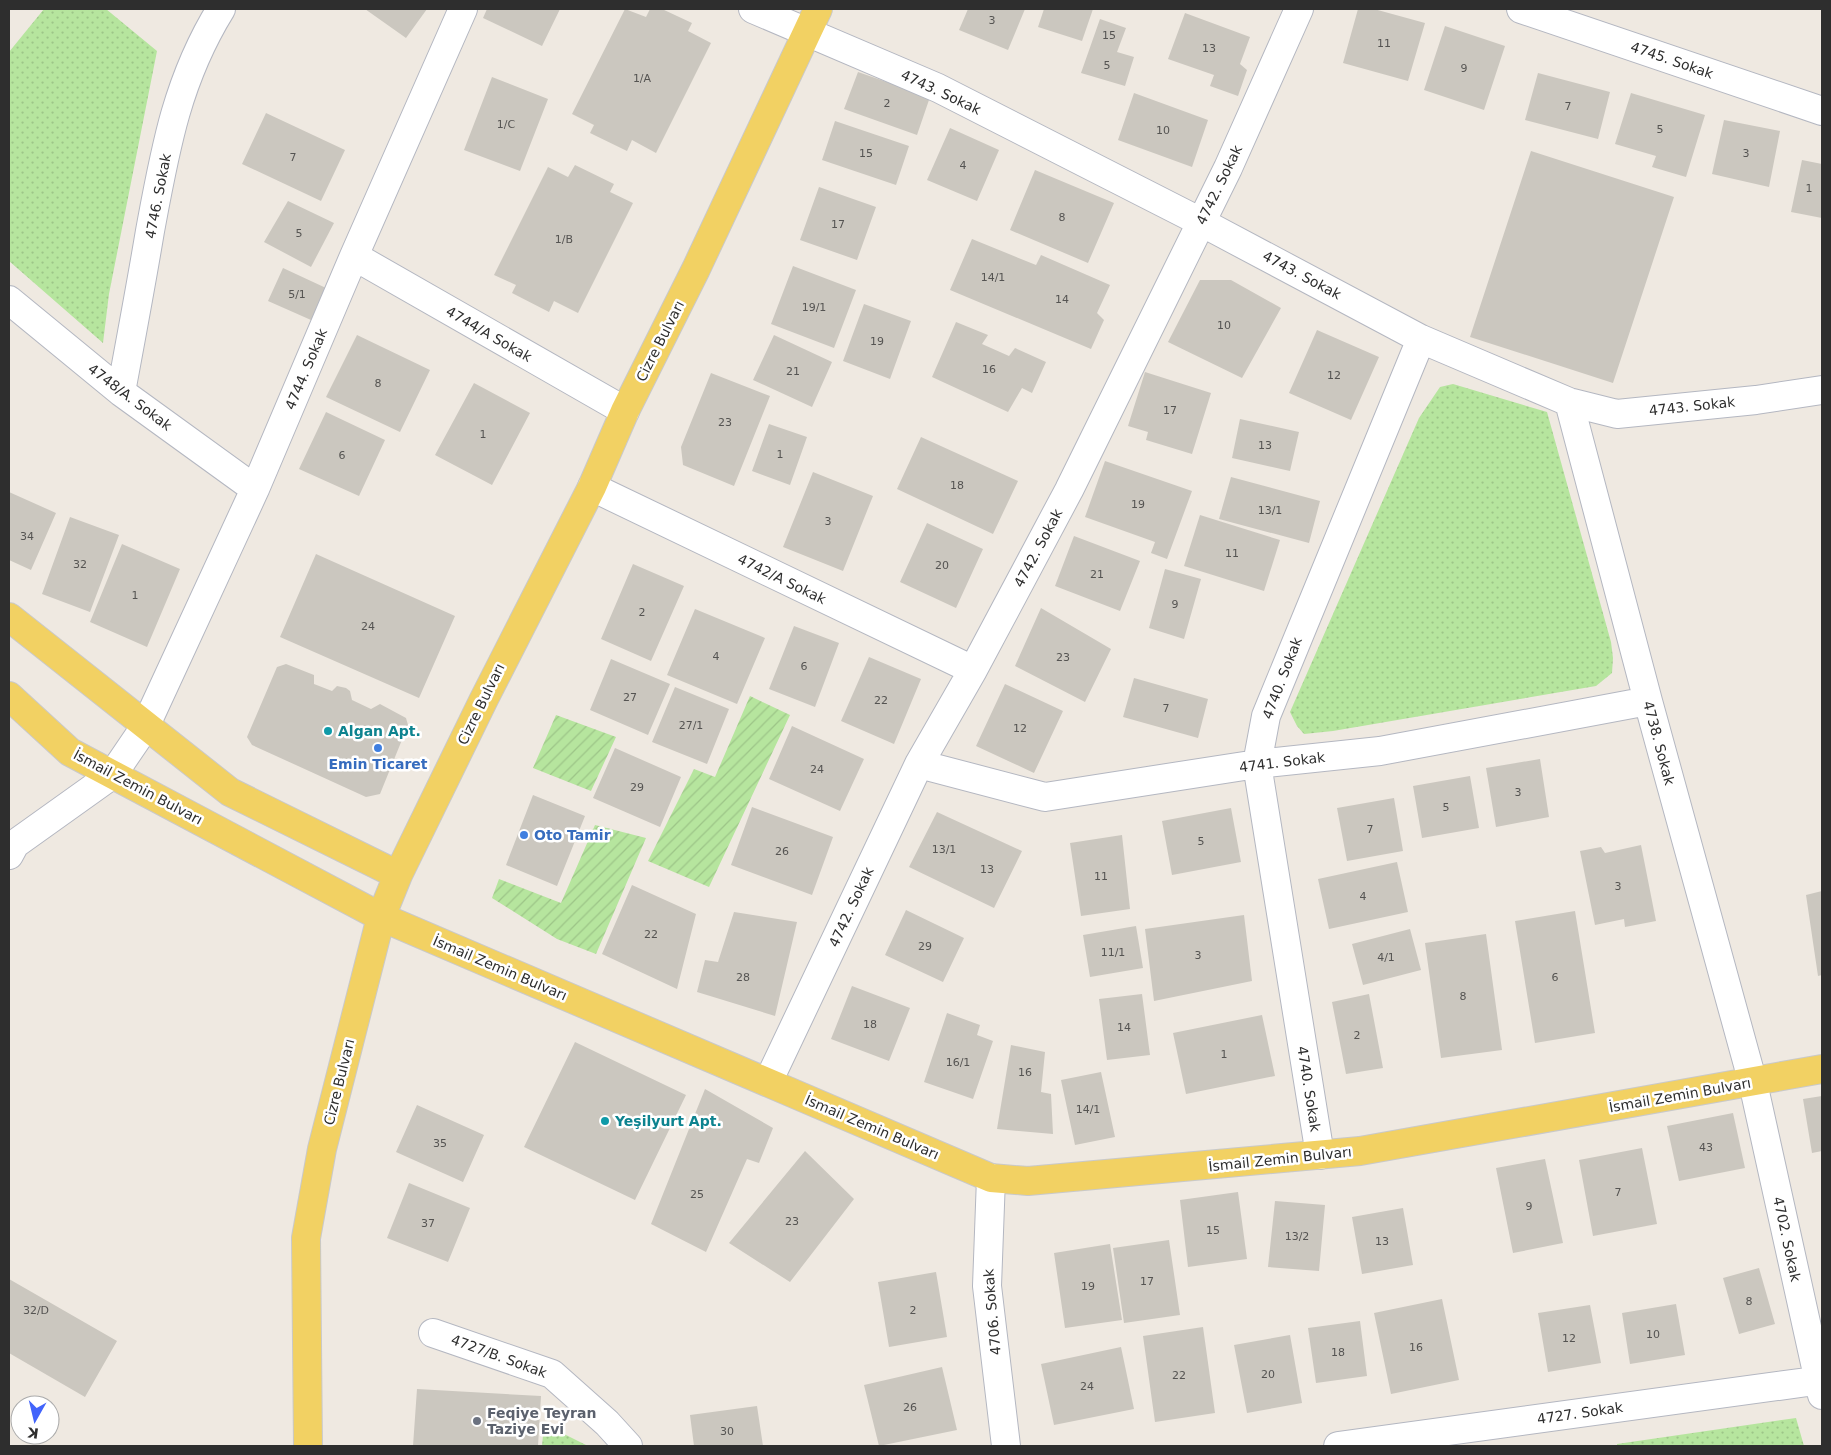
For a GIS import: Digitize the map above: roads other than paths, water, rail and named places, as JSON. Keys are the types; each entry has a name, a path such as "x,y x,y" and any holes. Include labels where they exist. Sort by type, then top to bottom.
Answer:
{"main road":[{"name":"Cizre Bulvarı","path":"308,1446 306,1238 322,1148 381,917 398,875 484,698 592,487 625,411 696,269 813,21"},
{"path":"9,617 145,727 230,792 398,875"},
{"name":"İsmail Zemin Bulvarı","path":"9,696 70,752 381,917 991,1178 1028,1182 1360,1151 1822,1069"}],"street":[{"name":"4746. Sokak","path":"121,392 162,167 176,110 191,64 221,9"},
{"name":"4744. Sokak","path":"9,855 16,844 113,774 145,727 255,489 354,256 463,9"},
{"name":"4743. Sokak","path":"753,9 813,21 938,88 1201,222 1421,338 1569,402 1617,414 1756,400 1822,390"},
{"name":"4742. Sokak","path":"768,1082 919,764 973,670 1069,490 1228,168 1299,9"},
{"name":"4745. Sokak","path":"1521,9 1822,111"},
{"name":"4744/A Sokak","path":"354,256 625,411"},
{"name":"4748/A. Sokak","path":"9,300 121,392 255,489"},
{"name":"4740. Sokak","path":"1320,1155 1257,764 1266,716 1421,338"},
{"name":"4738. Sokak","path":"1569,402 1648,701 1753,1082"},
{"name":"4742/A Sokak","path":"592,487 973,670"},
{"name":"4741. Sokak","path":"919,764 1045,797 1257,764 1380,751 1648,701"},
{"name":"4702. Sokak","path":"1753,1082 1821,1385"},
{"name":"4706. Sokak","path":"991,1178 987,1286 1006,1446"},
{"name":"4727/B. Sokak","path":"433,1333 552,1374 607,1423 628,1446"},
{"name":"4727. Sokak","path":"1338,1446 1380,1444 1821,1385"}],"place":[{"name":"Algan Apt.","path":"328,731"},
{"name":"Emin Ticaret","path":"378,748"},
{"name":"Oto Tamir","path":"524,835"},
{"name":"Yeşilyurt Apt.","path":"605,1121"},
{"name":"Feqiye Teyran Taziye Evi","path":"477,1421"}]}
